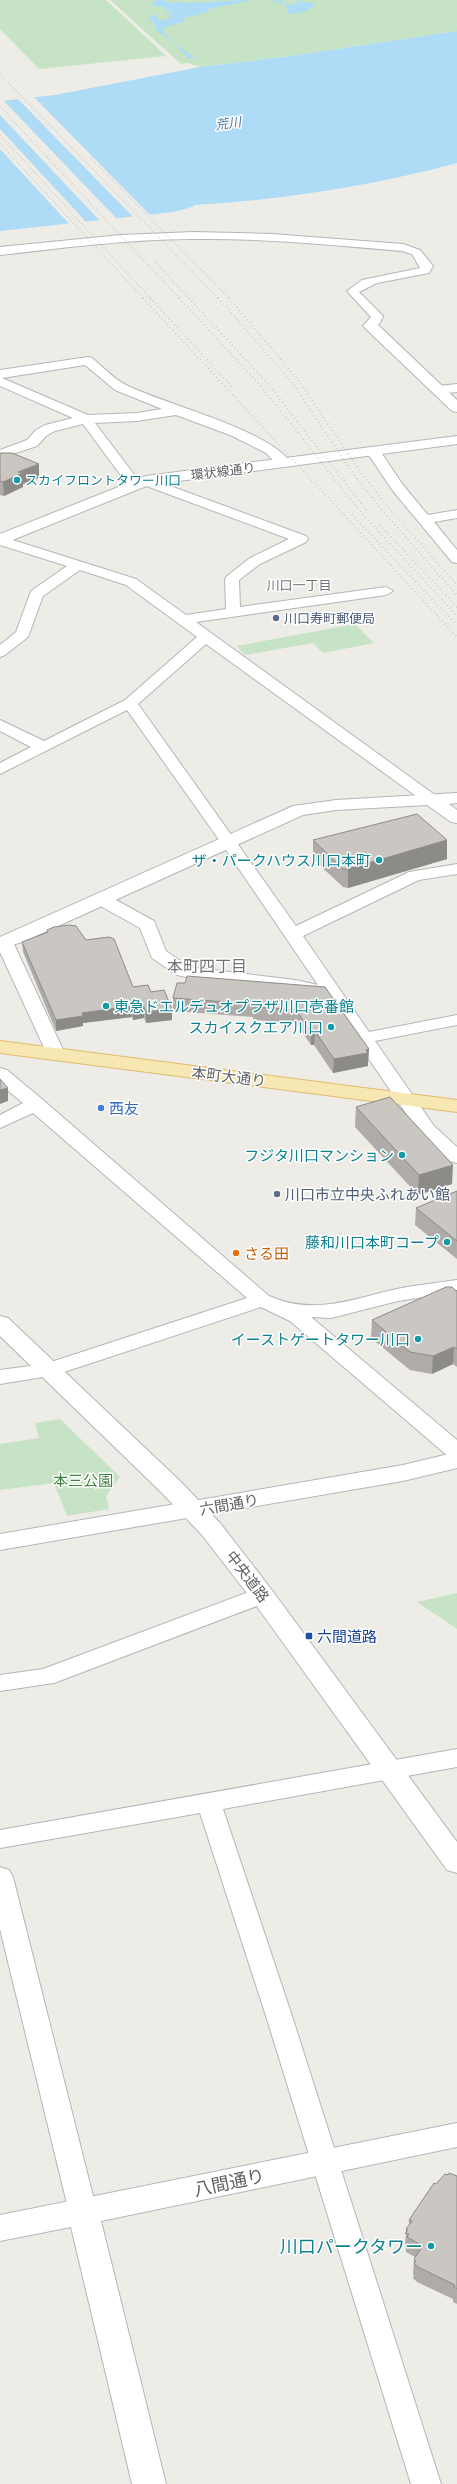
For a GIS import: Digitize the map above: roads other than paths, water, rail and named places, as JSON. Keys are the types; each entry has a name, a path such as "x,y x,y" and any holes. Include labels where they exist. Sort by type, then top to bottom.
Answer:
{"main road":[{"name":"本町大通り","path":"0,1047 457,1106"}],"street":[{"path":"0,251 119,238 193,235 265,237 403,248 416,252 427,266 425,270 373,282 360,286 353,291 356,296 377,316 376,320 370,325 457,408"},
{"path":"0,374 88,361 120,387 235,432 271,450 284,463"},
{"path":"0,381 86,419 141,483 301,539 255,561 232,579 233,613"},
{"path":"439,390 457,388"},
{"path":"0,454 32,442 41,433 50,428 86,419 137,417 176,410"},
{"name":"環状線通り","path":"0,540 141,483 457,440"},
{"path":"373,451 398,488 423,520 457,559"},
{"path":"423,520 457,514"},
{"path":"0,540 131,582 457,818"},
{"path":"0,652 23,634 36,594 78,565"},
{"path":"182,620 386,591"},
{"path":"0,769 130,703 205,637"},
{"path":"130,703 229,841 427,1130 457,1157"},
{"path":"0,725 44,747"},
{"path":"56,1054 2,943 299,810 336,805 433,801 457,798"},
{"path":"292,934 416,876 457,869"},
{"path":"101,898 148,925 158,954 183,970 199,975 288,984 332,993"},
{"path":"364,1038 457,1020"},
{"path":"0,1074 262,1300 297,1316 457,1452"},
{"path":"0,1122 36,1104"},
{"path":"282,1309 331,1312 398,1295 457,1286"},
{"path":"0,1377 48,1370 262,1300"},
{"name":"中央道路","path":"0,1323 194,1510 262,1595 457,1863"},
{"name":"六間通り","path":"0,1542 403,1473 457,1460"},
{"path":"0,1684 46,1677 262,1595"},
{"path":"0,1839 457,1758"},
{"path":"209,1803 426,2484"},
{"path":"0,1877 149,2484"},
{"name":"八間通り","path":"0,2228 457,2136"}],"water":[{"path":"156,0 164,0 170,4 178,2 191,3 253,0 209,9 207,11 208,12 184,18 185,21 161,29 173,42 195,58 188,58 175,44 155,29 156,23 148,20 155,13 159,21 173,17 167,16 173,12 164,11 167,10 165,9 167,8 151,5"},
{"path":"279,0 291,5 298,4 295,0 316,4 303,12 288,13 285,3 271,2"},
{"name":"荒川","path":"457,31 457,163 392,179 293,196 193,205 195,206 174,212 0,231 0,101 55,95 200,67 291,56"}],"railway":[{"path":"0,74 219,299"},
{"path":"0,107 180,299"},
{"path":"0,135 151,299"},
{"path":"0,144 144,299"},
{"path":"91,158 230,299"},
{"path":"154,261 190,299"},
{"path":"143,298 457,637"},
{"path":"150,298 233,388"},
{"path":"179,298 260,385 360,511 457,616"},
{"path":"189,298 268,384 368,512"},
{"path":"218,298 291,381 354,475 380,508 457,595"},
{"path":"229,298 298,380 362,474 388,507 457,585"},
{"path":"352,515 457,625"},
{"path":"380,525 457,607"}],"place":[{"name":"スカイフロントタワー川口","path":"17,480"},
{"name":"川口寿町郵便局","path":"276,618"},
{"name":"ザ・パークハウス川口本町","path":"379,860"},
{"name":"東急ドエルデュオプラザ川口壱番館","path":"106,1006"},
{"name":"スカイスクエア川口","path":"331,1027"},
{"name":"西友","path":"101,1108"},
{"name":"フジタ川口マンション","path":"402,1155"},
{"name":"川口市立中央ふれあい館","path":"277,1194"},
{"name":"藤和川口本町コープ","path":"447,1242"},
{"name":"さる田","path":"236,1253"},
{"name":"イーストゲートタワー川口","path":"418,1339"},
{"name":"六間道路","path":"309,1636"},
{"name":"川口パークタワー","path":"431,2246"}],"district":[{"name":"川口一丁目","path":"299,585"},
{"name":"本町四丁目","path":"207,965"}],"park label":[{"name":"本三公園","path":"83,1480"}]}
